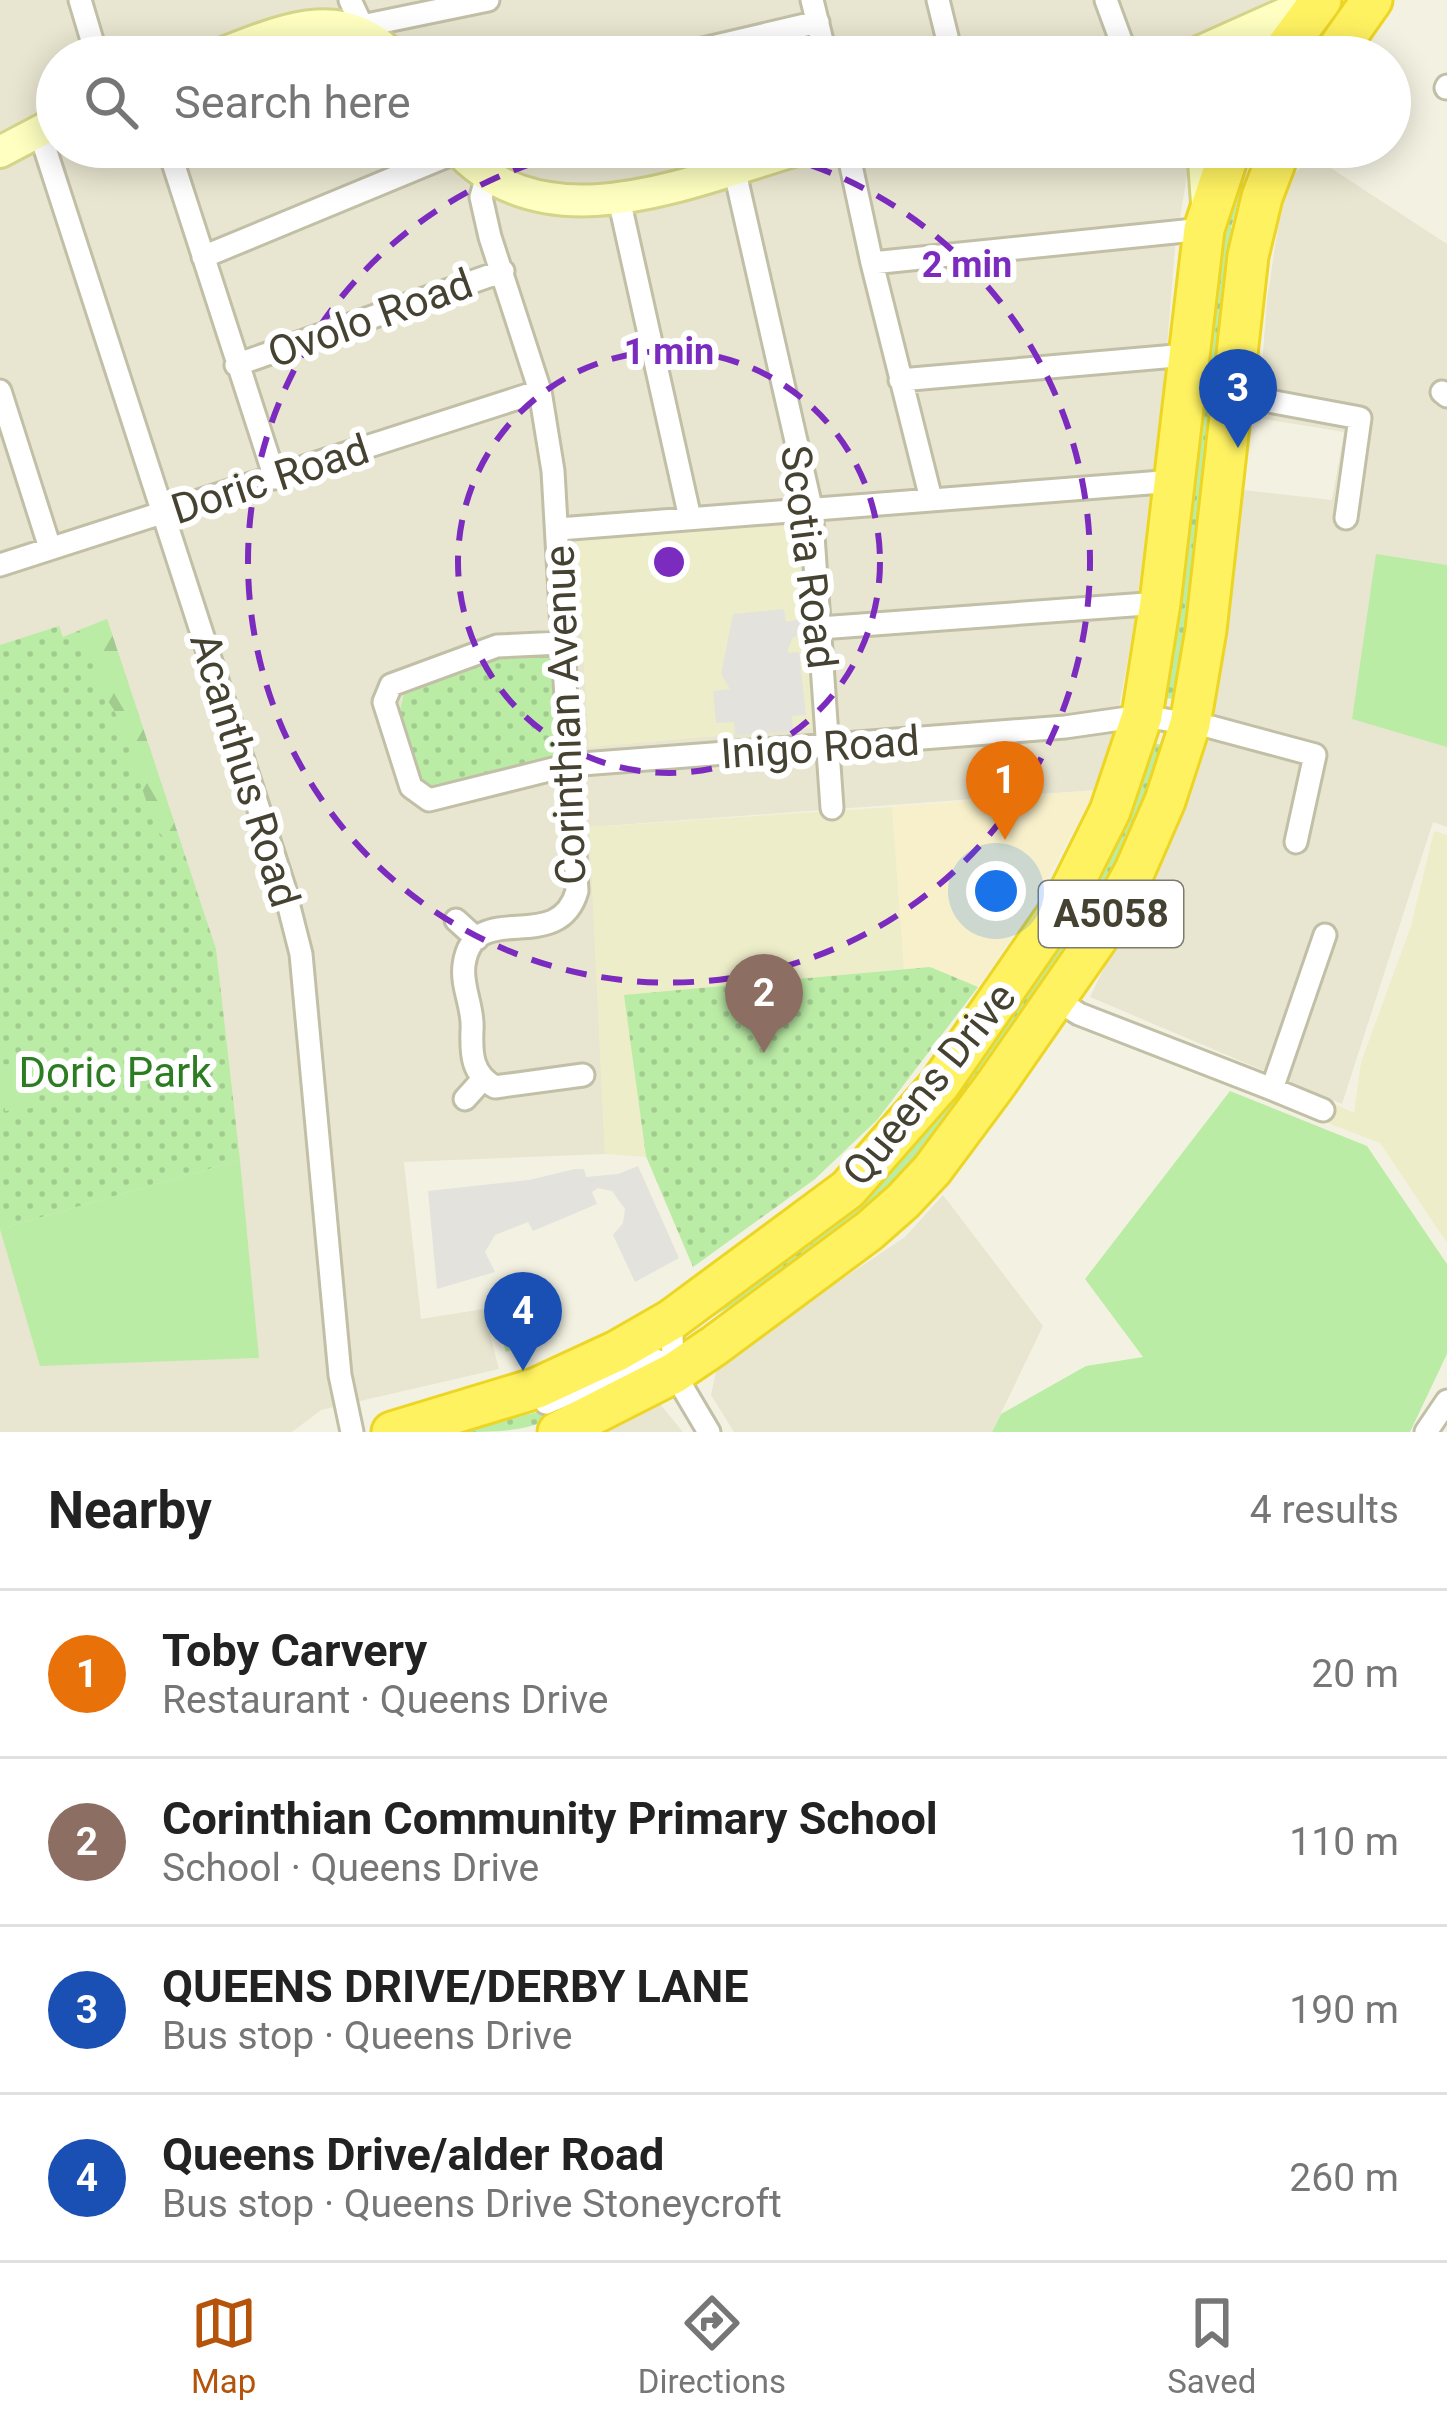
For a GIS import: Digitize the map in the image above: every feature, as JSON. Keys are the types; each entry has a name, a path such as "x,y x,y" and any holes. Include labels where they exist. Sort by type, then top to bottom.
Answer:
{"highway":[{"path":"1309,36 1338,16"},
{"name":"Queens Drive","path":"445,1417 537,1388 671,1320 848,1189 940,1084 1062,908 1110,811 1142,716 1175,481 1186,355 1206,222 1224,168"},
{"name":"Queens Drive","path":"558,1432 674,1373 869,1231 902,1201 932,1170 1058,1000 1135,870 1165,801 1190,724 1248,256 1270,168"},
{"name":"A5058","path":"392,1432 445,1417"}],"street":[{"path":"80,0 91,36"},
{"path":"268,36 356,13 488,0"},
{"path":"938,0 947,36"},
{"path":"1106,0 1119,36"},
{"path":"736,36 815,11"},
{"path":"356,13 376,36"},
{"path":"1265,36 1338,16"},
{"path":"0,152 36,132"},
{"name":"Acanthus Road","path":"61,168 301,954 340,1375 352,1432"},
{"path":"175,168 275,478"},
{"path":"203,257 412,168"},
{"path":"478,168 487,176 553,201 588,203 734,168"},
{"name":"Scotia Road","path":"734,168 811,507 832,808"},
{"path":"852,168 932,499"},
{"path":"872,263 1206,222 1204,168"},
{"name":"Corinthian Avenue","path":"477,939 505,926 552,924 574,901 577,891 561,644 559,529 540,392 481,196 487,176"},
{"path":"619,199 690,518"},
{"name":"Ovolo Road","path":"236,365 503,271"},
{"path":"900,380 1186,355"},
{"path":"0,391 50,548"},
{"name":"Doric Road","path":"0,565 540,392"},
{"path":"1232,394 1360,418 1346,518"},
{"path":"559,529 1175,481"},
{"path":"820,628 1160,603"},
{"name":"Inigo Road","path":"561,644 497,646 391,685 384,702 411,787 429,800 569,765 830,747 1142,716 1316,755 1296,842"},
{"path":"456,920 477,939 464,967 472,1013 470,1050 483,1079 495,1088 507,1089 583,1075"},
{"path":"1272,1089 1325,934"},
{"path":"1058,1000 1078,1014 1323,1110"},
{"path":"465,1100 483,1079"},
{"path":"671,1320 674,1373"},
{"path":"445,1417 536,1406 651,1358 674,1373 709,1432"},
{"path":"1426,1432 1447,1400"}],"shaded area":[{"path":"0,0 1270,0 1199,36 36,36 36,168 1188,168 1175,248 1135,621 1113,739 1096,790 590,827 605,1154 404,1162 421,1319 483,1309 499,1369 321,1410 292,1432 0,1432"},
{"path":"1301,168 1331,168 1447,244 1447,827 1433,822 1342,1104 1090,997 1185,797 1221,639 1243,490 1332,500 1344,432 1258,418 1267,300 1285,181"},
{"path":"797,525 813,728 589,747 576,539"},
{"path":"784,609 786,622 807,618 808,634 793,637 788,649 788,653 799,652 806,715 792,716 793,730 735,735 734,722 716,723 713,691 730,689 721,674 733,614"},
{"path":"1096,790 1026,916 978,987 930,967 904,969 892,807"},
{"path":"892,807 904,969 930,967 978,987 877,1120 815,1179 693,1267 646,1157 605,1154 589,827"},
{"path":"1434,831 1447,835 1447,1243 1380,1143 1320,1120 1326,1100 1354,1113 1361,1062 1411,926"},
{"path":"638,1166 679,1258 635,1282 613,1235 623,1223 625,1209 612,1191 598,1188 592,1192 597,1204 533,1231 528,1222 495,1235 485,1252 495,1272 437,1289 428,1191 529,1180 575,1169 584,1169 586,1177 618,1174"},
{"path":"943,1195 1043,1326 992,1432 734,1432 711,1395 718,1362 905,1237"},
{"path":"655,1398 683,1432 597,1432"}],"green space":[{"path":"1237,168 1246,168 1231,228 1240,230 1180,699 1158,698 1222,210"},
{"path":"1376,554 1447,565 1447,747 1352,719"},
{"name":"Doric Park","path":"107,619 216,949 240,1160 0,1229 0,645 59,626 63,637"},
{"path":"107,619 178,834 165,839 155,828 127,742 98,686 98,666 79,630"},
{"path":"550,653 556,757 438,789 418,777 397,722 404,694 499,655"},
{"path":"1151,742 1172,748 1133,851 925,1162 807,1263 706,1320 701,1312 846,1208"},
{"path":"930,967 978,987 877,1120 815,1179 693,1267 646,1156 624,995"},
{"path":"27,1062 33,1108 5,1111 0,1065"},
{"path":"1230,1091 1367,1146 1447,1264 1447,1354 1410,1432 992,1432 1001,1414 1086,1366 1143,1357 1085,1279"},
{"path":"240,1160 259,1358 40,1366 0,1229"},
{"path":"511,1296 532,1342 506,1352 492,1306"},
{"path":"596,1392 559,1415 527,1427 449,1432 543,1411"}],"place":[{"name":"QUEENS DRIVE/DERBY LANE","path":"1238,448"},
{"name":"Toby Carvery","path":"1005,840"},
{"name":"Corinthian Community Primary School","path":"764,1053"},
{"name":"Queens Drive/alder Road","path":"523,1371"}]}
